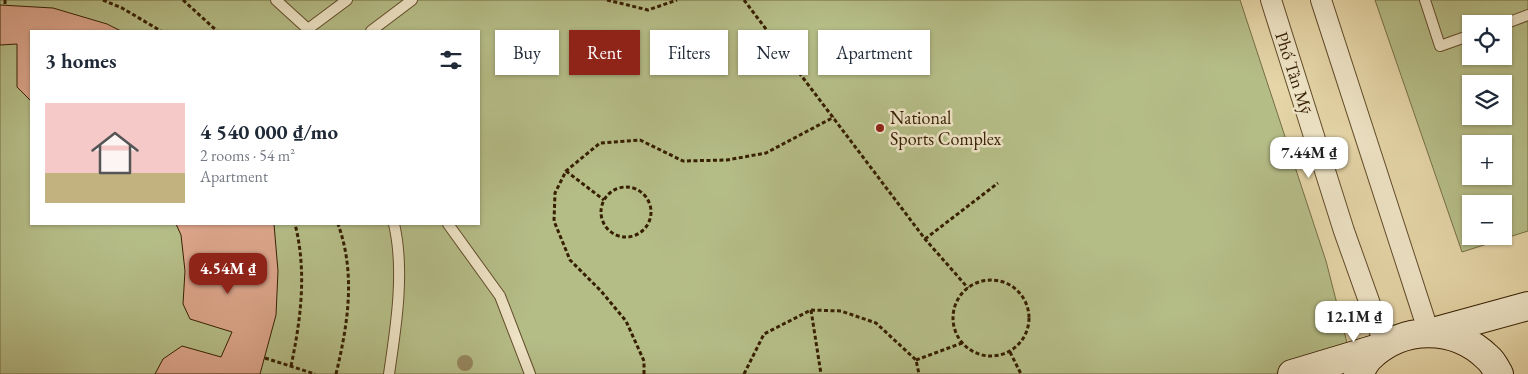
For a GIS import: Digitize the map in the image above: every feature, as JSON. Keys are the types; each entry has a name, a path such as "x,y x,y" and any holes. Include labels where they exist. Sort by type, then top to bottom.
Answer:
{"main road":[{"path":"1429,333 1528,306"},
{"path":"1358,374 1368,358 1389,342 1415,333 1442,333 1468,342 1489,358 1499,374"},
{"path":"1292,374 1385,346"}],"street":[{"name":"Phố Tân Mỹ","path":"1271,0 1344,231 1385,346"},
{"path":"1321,0 1429,333"}],"lane":[{"path":"276,0 309,30 347,0"},
{"path":"372,30 412,0"},
{"path":"1425,0 1440,46 1462,38"},
{"path":"1512,21 1528,15"},
{"path":"389,374 397,322 399,243 394,225"},
{"path":"449,225 500,296 530,374"}],"path":[{"path":"5,0 5,5"},
{"path":"103,0 122,8 159,30"},
{"path":"183,0 216,30"},
{"path":"607,0 648,10 677,0"},
{"path":"744,0 925,239 968,288"},
{"path":"644,374 644,361 626,321 570,260 554,220 555,192 566,171 600,143 640,140 683,161 727,160 766,153 834,117"},
{"path":"566,171 604,200"},
{"path":"925,239 998,183"},
{"path":"626,187 642,193 648,199 651,208 648,224 637,235 622,237 614,234 608,229 602,215 604,200 617,189 626,187"},
{"path":"291,366 298,335 302,278 299,242 294,225"},
{"path":"336,374 348,315 349,274 344,239 338,225"},
{"path":"991,280 1004,282 1014,288 1023,298 1028,309 1029,321 1026,334 1020,344 1010,352 998,356 984,356 972,352 962,343 956,333 953,320 954,308 959,297 968,288 979,282 991,280"},
{"path":"811,310 821,374"},
{"path":"744,374 764,334 811,310 841,311 876,323 916,360 919,374"},
{"path":"916,360 962,343"},
{"path":"1010,352 1021,374"},
{"path":"265,358 315,374"}],"green space":[{"name":"National Sports Complex","path":"0,0 1240,0 1326,261 1355,374 0,374"},
{"path":"1375,0 1528,0 1528,231 1512,236 1512,195 1462,195 1462,245 1484,245 1462,252"}],"building":[{"path":"0,5 53,8 107,24 119,30 30,30 30,100 17,87 17,44 0,45"},
{"path":"176,225 274,225 278,271 276,315 260,374 155,374 163,359 182,346 221,357 232,332 190,319 183,304 185,271 181,235"}],"place":[{"name":"National Sports Complex","path":"880,128"}]}
